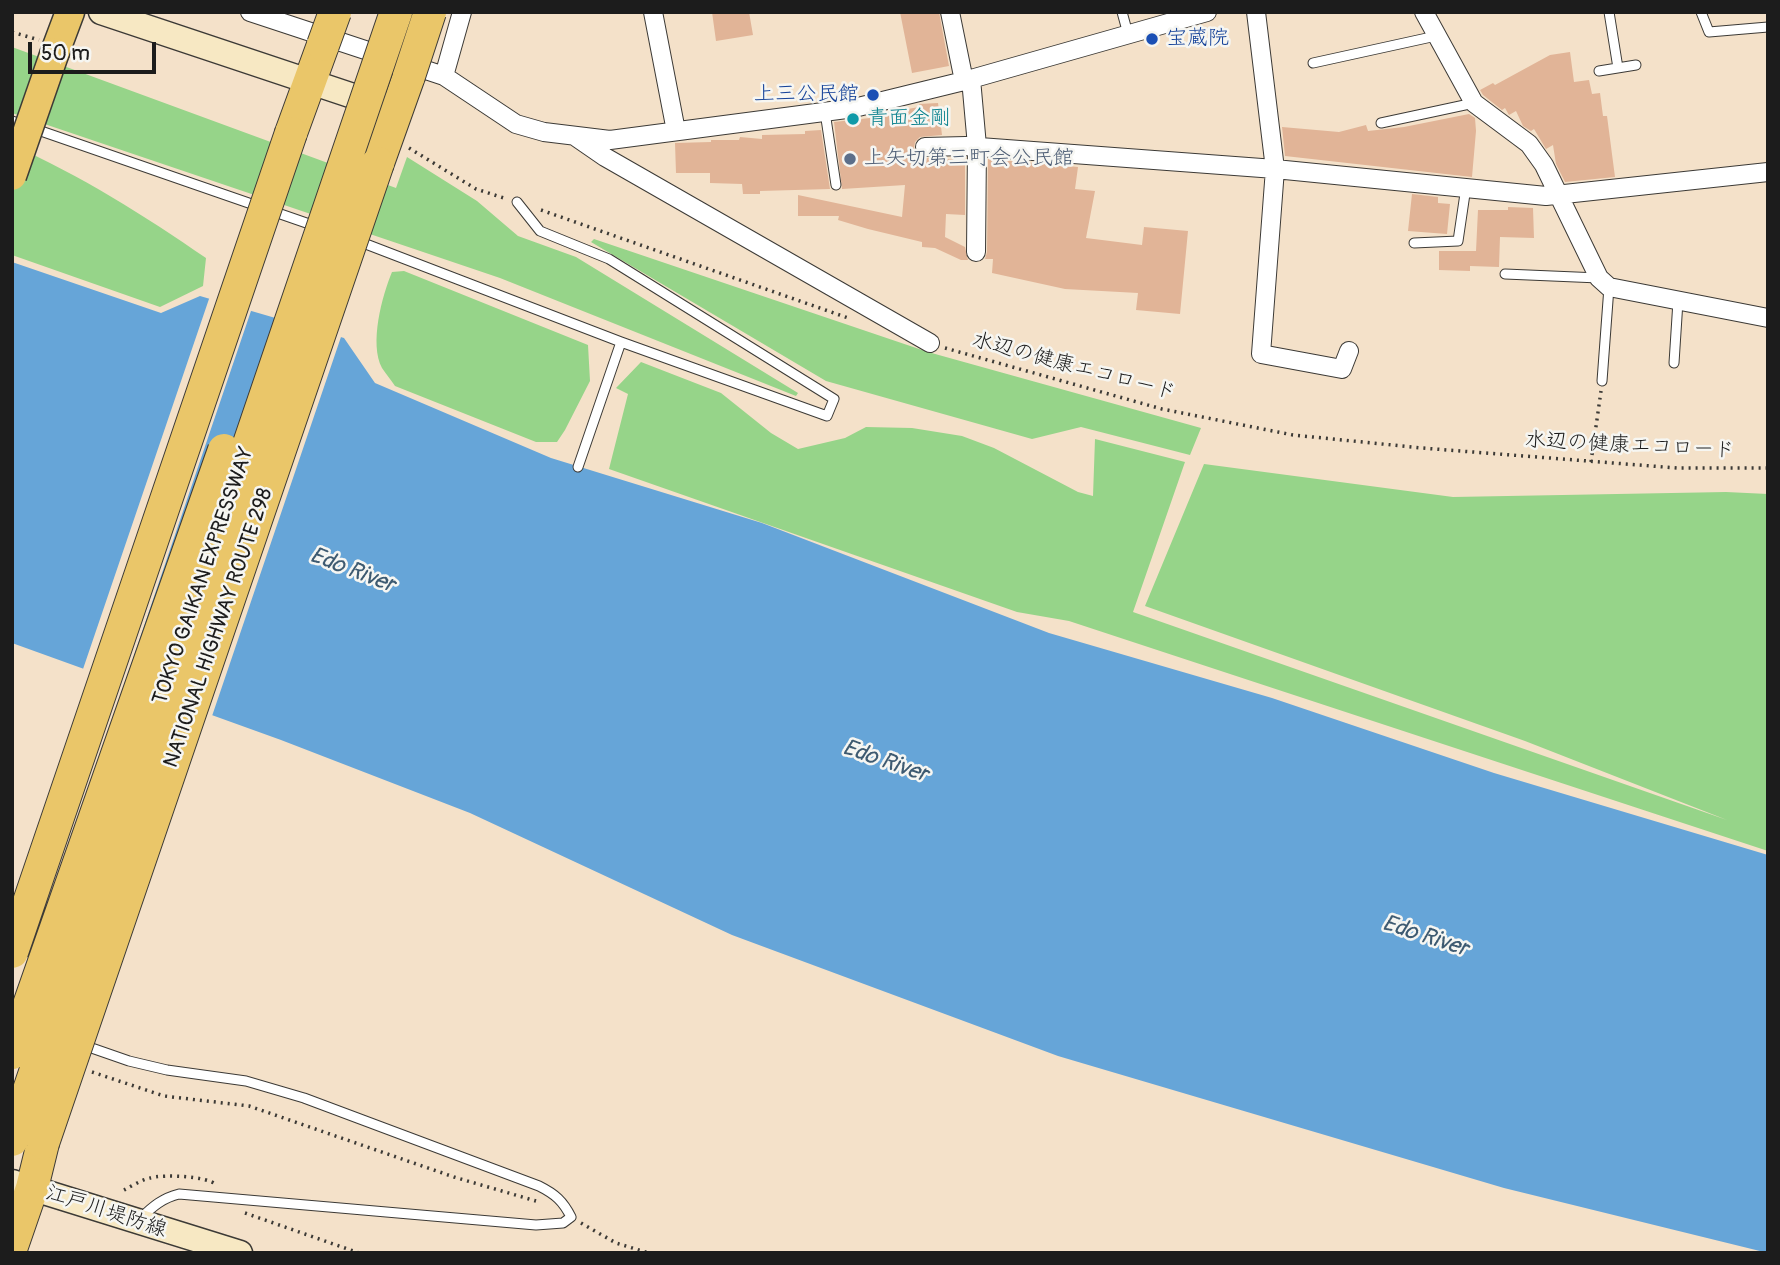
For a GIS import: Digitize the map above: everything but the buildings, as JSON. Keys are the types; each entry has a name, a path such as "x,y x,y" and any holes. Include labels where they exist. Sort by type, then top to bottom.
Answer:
{"highway":[{"path":"12,952 310,82 309,28 335,12"},
{"name":"TOKYO GAIKAN EXPRESSWAY","path":"12,1053 376,12"},
{"name":"TOKYO GAIKAN EXPRESSWAY","path":"28,1142 396,12"},
{"name":"NATIONAL HIGHWAY ROUTE 298","path":"12,1246 28,1142 430,12"}],"main road":[{"path":"12,176 69,12"}],"street":[{"path":"101,12 397,111"},
{"path":"250,12 309,28 444,76 516,124 544,132 610,140 882,103 1207,12"},
{"path":"444,76 462,12"},
{"path":"653,12 676,131"},
{"path":"950,12 968,80 977,146 976,252"},
{"path":"1256,12 1275,169 1261,354 1342,369 1349,351"},
{"path":"1424,12 1474,103 1529,144 1544,165 1604,283 1678,301 1768,318"},
{"path":"574,136 605,157 930,343"},
{"path":"925,147 977,146 1275,169 1559,197 1622,187 1768,172"},
{"name":"江戸川堤防線","path":"22,1185 240,1253"}],"lane":[{"path":"1122,12 1128,34"},
{"path":"1609,12 1618,68"},
{"path":"1701,12 1709,32 1768,27"},
{"path":"1313,63 1436,36"},
{"path":"1599,71 1636,65"},
{"path":"1381,123 1474,103"},
{"path":"825,112 836,185"},
{"path":"12,121 326,230"},
{"path":"1414,243 1458,241 1466,187"},
{"path":"340,234 621,342 827,416 834,399 609,259 540,231 517,202"},
{"path":"1505,274 1604,283 1602,381"},
{"path":"1674,363 1678,301"},
{"path":"578,467 621,342"},
{"path":"12,1020 130,1061 167,1070 246,1081 304,1098 539,1186 564,1203 571,1217 563,1223 537,1224 179,1194 159,1202 137,1222"}],"path":[{"path":"12,32 30,37"},
{"path":"407,147 476,189 859,322"},
{"name":"水辺の健康エコロード","path":"930,343 1162,409 1293,435 1422,449 1677,468 1768,468"},
{"path":"1591,462 1602,381"},
{"path":"83,1069 164,1096 248,1106 454,1177 534,1199 571,1217"},
{"path":"276,1224 359,1253"},
{"path":"590,1227 616,1242 649,1253"}],"green space":[{"path":"12,47 396,188 407,157 477,201 518,236 576,257 798,393 796,396 500,278 12,113"},
{"path":"12,145 112,197 206,258 203,286 160,307 12,255"},
{"path":"594,239 928,352 1201,428 1190,455 1081,427 1032,439 826,381 591,242"},
{"path":"404,271 588,345 590,381 557,442 536,442 395,386 378,358 378,320 392,272"},
{"path":"641,362 721,393 771,433 798,449 845,438 866,427 912,428 962,436 994,448 1078,492 1093,496 1095,439 1185,462 1133,612 1727,820 1525,741 1145,606 1204,464 1453,497 1726,492 1768,494 1768,851 1069,621 1017,612 609,469 628,394 616,388"}],"water":[{"name":"Edo River","path":"12,262 161,313 200,296 344,338 375,383 551,458 762,523 1049,633 1272,698 1494,773 1768,855 1768,1253 1504,1188 1058,1056 732,935 470,813 281,740 12,643"}],"pier":[{"path":"210,296 252,308 123,688 82,672"},
{"path":"309,324 342,334 211,719 177,707"}],"place":[{"name":"宝蔵院","path":"1152,39"},
{"name":"上三公民館","path":"873,95"},
{"name":"青面金剛","path":"853,119"},
{"name":"上矢切第三町会公民館","path":"850,159"}]}
